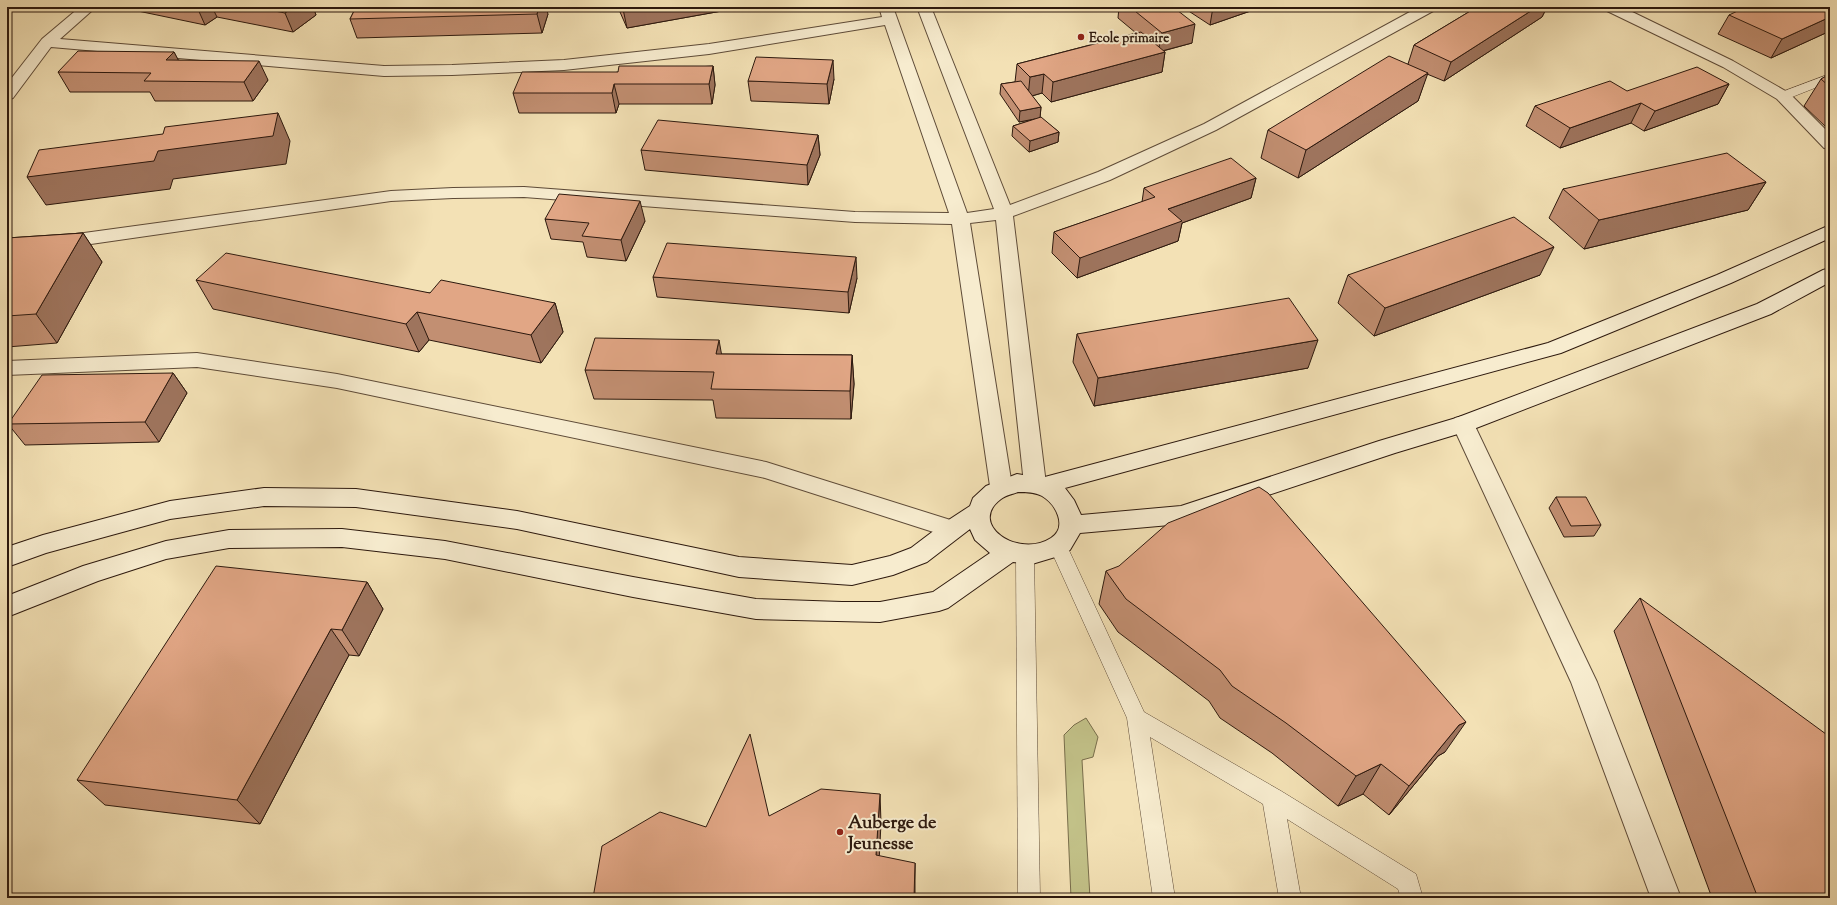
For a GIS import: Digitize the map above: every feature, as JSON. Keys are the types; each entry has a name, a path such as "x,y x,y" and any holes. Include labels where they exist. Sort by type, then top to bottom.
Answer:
{"street":[{"path":"7,95 47,42 89,7"},
{"path":"924,7 1004,213 1038,485"},
{"path":"7,248 100,237 391,196 453,193 524,192 855,217 960,219 1004,213 1104,176 1210,127 1430,7"},
{"path":"1610,7 1728,64 1782,96 1830,144"},
{"path":"47,42 312,66 384,70 452,70 564,65 701,50 888,14 960,219 1001,486"},
{"path":"1038,485 1554,348 1724,279 1830,231"},
{"path":"1071,525 1181,515 1387,447 1463,424 1764,309 1830,274"},
{"path":"7,368 96,363 198,360 337,381 766,470 952,529"},
{"path":"1463,424 1584,682 1666,898"},
{"path":"1017,483 1038,485 1055,493 1065,502 1070,513 1071,525 1067,536 1058,546 1043,554 1017,554 996,546 985,536 979,525 978,512 982,502 990,493 1001,486 1017,483"},
{"path":"7,557 43,544 170,510 264,497 356,498 517,520 739,567 852,575 893,565 919,555 952,529 978,512"},
{"path":"7,607 92,573 166,550 229,539 342,538 445,550 633,587 756,609 842,612 880,612 939,601 1017,554"}],"lane":[{"path":"1782,96 1830,78"},
{"path":"1058,546 1137,718 1164,898"},
{"path":"1017,554 1029,898"},
{"path":"1137,718 1273,798 1408,882 1412,898"},
{"path":"1273,798 1290,898"}],"shaded area":[{"path":"1086,718 1098,737 1093,757 1082,760 1090,898 1071,898 1064,735 1074,725"}],"building":[{"path":"254,7 293,7 285,13"},
{"path":"356,7 539,7 537,14 350,19"},
{"path":"622,7 636,7 623,9"},
{"path":"1130,7 1173,7 1195,24 1162,33"},
{"path":"1477,7 1537,7 1451,62 1414,45"},
{"path":"1746,7 1830,7 1830,17 1782,39 1729,15"},
{"path":"1141,32 1165,52 1053,82 1044,74 1030,77 1017,64"},
{"path":"78,51 174,52 166,60 259,61 244,82 144,81 151,73 58,72"},
{"path":"1389,56 1428,73 1306,150 1268,130"},
{"path":"756,57 833,60 827,84 748,81"},
{"path":"619,66 713,66 709,84 614,84 612,93 513,93 522,72 618,72"},
{"path":"1697,67 1729,84 1655,111 1641,103 1570,128 1535,106 1610,81 1627,91"},
{"path":"1830,74 1830,87 1821,79"},
{"path":"1021,81 1041,107 1020,111 1001,84"},
{"path":"278,113 273,136 158,151 154,161 27,177 39,150 163,134 165,127"},
{"path":"1041,117 1059,132 1030,141 1013,126"},
{"path":"658,120 818,135 807,165 641,150"},
{"path":"1727,153 1766,182 1599,220 1563,189"},
{"path":"1231,158 1256,178 1168,209 1182,221 1080,258 1054,232 1155,197 1144,188"},
{"path":"559,194 640,201 621,240 582,236 589,223 545,219"},
{"path":"1514,217 1554,247 1385,308 1348,275"},
{"path":"83,233 36,314 7,316 7,238"},
{"path":"667,243 856,257 848,292 653,277"},
{"path":"226,253 430,293 441,280 555,303 531,335 417,312 406,324 196,280"},
{"path":"1289,298 1318,340 1098,378 1077,334"},
{"path":"595,338 719,340 716,354 852,355 850,391 711,389 714,372 585,370"},
{"path":"173,373 145,422 8,424 42,375"},
{"path":"1259,487 1268,493 1466,722 1459,725 1409,786 1381,764 1356,776 1286,723 1232,686 1220,670 1126,599 1106,571 1119,566 1168,523"},
{"path":"1556,497 1586,497 1601,525 1571,526"},
{"path":"216,566 367,582 342,630 331,629 237,800 77,780"},
{"path":"1640,598 1830,737 1830,898 1758,898"},
{"name":"Auberge de Jeunesse","path":"750,734 769,816 821,789 880,794 876,855 915,863 914,898 593,898 602,846 660,812 706,827"}],"place":[{"name":"Ecole primaire","path":"1081,37"},
{"name":"Auberge de Jeunesse","path":"840,832"}]}
